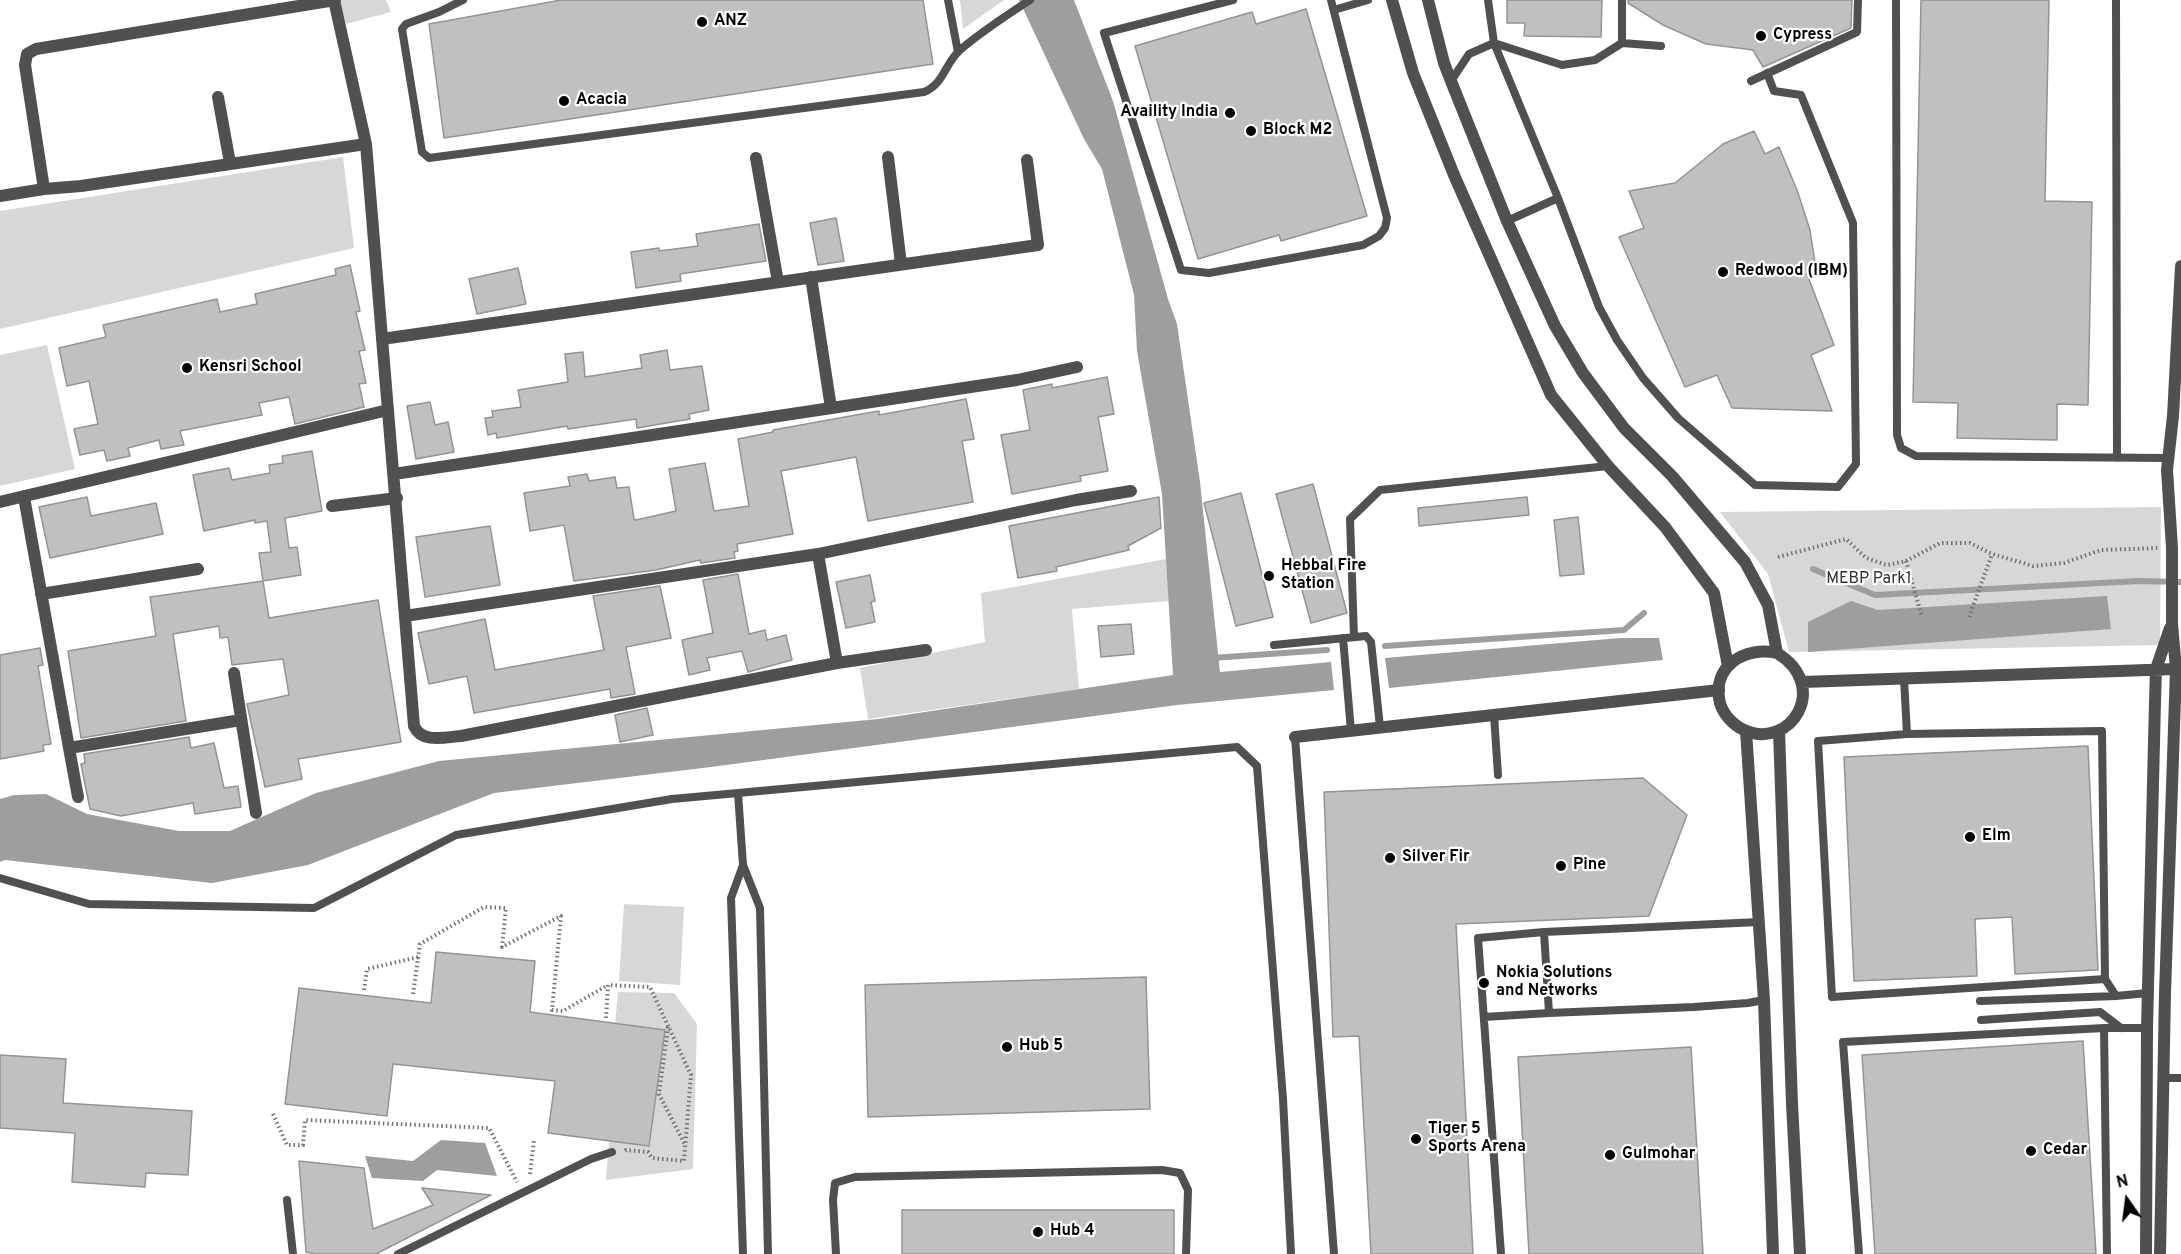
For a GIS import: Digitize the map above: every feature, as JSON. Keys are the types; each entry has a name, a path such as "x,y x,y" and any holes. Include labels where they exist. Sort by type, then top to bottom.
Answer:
{"street":[{"path":"44,189 25,65 27,54 36,49 334,0 366,144 414,726 422,737 461,736 837,663 926,650"},
{"path":"1392,0 1413,73 1446,155 1551,395 1608,466 1665,527 1714,592 1728,666"},
{"path":"1428,0 1444,63 1451,81 1507,221 1555,326 1583,374 1624,428 1672,476 1745,562 1768,605 1777,653"},
{"path":"218,97 230,163"},
{"path":"0,196 366,144"},
{"path":"888,156 901,264"},
{"path":"756,158 777,282"},
{"path":"382,339 1038,246 1026,160"},
{"path":"2160,1254 2163,1078 2179,669 2172,624 2172,548 2167,470 2168,458 2176,435 2181,266"},
{"path":"811,278 831,408"},
{"path":"394,474 1017,380 1077,367"},
{"path":"0,502 388,410"},
{"path":"405,616 818,554 1076,500 1131,491"},
{"path":"24,497 78,797"},
{"path":"332,506 397,498"},
{"path":"818,554 837,663"},
{"path":"41,594 198,569"},
{"path":"2146,1254 2147,1028 2156,669 2172,624"},
{"path":"1764,650 1777,653 1789,660 1803,682 1803,697 1799,711 1791,722 1779,731 1764,734 1737,727 1727,717 1720,704 1719,690 1728,666 1738,657 1751,651 1764,650"},
{"path":"1803,682 2179,669"},
{"path":"234,673 256,813"},
{"path":"1295,737 1719,690"},
{"path":"69,748 241,720"},
{"path":"1746,731 1764,1000 1773,1254"},
{"path":"1779,731 1792,1104 1800,1254"}],"lane":[{"path":"463,0 406,24 402,29 422,152 429,158 924,92 933,89 939,82 958,52 1030,0"},
{"path":"948,0 958,52"},
{"path":"1233,0 1104,33 1180,270 1209,273 1335,251 1363,245 1379,236 1385,228 1387,218 1331,0"},
{"path":"1334,10 1368,0"},
{"path":"1488,0 1494,43 1558,198 1599,307 1617,340 1643,378 1678,418 1755,485 1838,487 1856,464 1853,223 1801,95 1774,91 1767,73"},
{"path":"1622,0 1622,43"},
{"path":"1751,81 1857,32 1857,0"},
{"path":"1896,0 1898,442 1901,448 1916,456 2168,458"},
{"path":"2116,0 2117,458"},
{"path":"1451,81 1469,54 1494,43 1562,65 1595,60 1622,43 1661,46"},
{"path":"1507,221 1558,198"},
{"path":"1354,637 1350,519 1380,490 1608,466"},
{"path":"1274,645 1366,636 1371,642 1380,727"},
{"path":"1343,638 1351,730"},
{"path":"1904,679 1907,734"},
{"path":"1494,715 1498,775"},
{"path":"2105,979 1832,997 1818,741 1907,734 2102,731 2105,979 2116,996"},
{"path":"1295,737 1334,1254"},
{"path":"0,878 89,904 314,908 456,835 672,799 1237,747 1257,766 1283,1099 1291,1254"},
{"path":"738,793 743,865 760,908 768,1254"},
{"path":"743,865 731,898 743,1254"},
{"path":"1501,1254 1478,938 1544,932 1759,922"},
{"path":"1544,932 1549,1013"},
{"path":"1980,1001 2148,993"},
{"path":"1484,1017 1694,1007 1764,1000"},
{"path":"1981,1020 2100,1012 2121,1028"},
{"path":"1859,1254 1843,1042 2104,1028 2147,1028"},
{"path":"2104,1028 2107,1254"},
{"path":"2163,1078 2181,1077"},
{"path":"398,1254 591,1159 612,1152"},
{"path":"836,1254 832,1200 835,1183 855,1177 1162,1170 1180,1173 1188,1190 1186,1254"},
{"path":"287,1200 293,1254"}],"path":[{"path":"1778,557 1846,539 1866,558 1887,566 1905,561 1940,543 1970,543 1992,554 2033,566 2064,563 2101,550 2172,548"},
{"path":"1969,617 1992,554"},
{"path":"1905,561 1922,617"},
{"path":"413,994 420,944 483,907 506,908 502,947 561,916 552,1010 563,1011 608,985 650,987 691,1075 684,1161 652,1158 648,1152 626,1150 623,1154 612,1152"},
{"path":"364,990 367,969 418,957"},
{"path":"606,1018 608,985"},
{"path":"668,1026 659,1094 685,1145"},
{"path":"273,1114 287,1145 303,1145 305,1120 489,1128 525,1191"},
{"path":"525,1191 534,1140"}],"green space":[{"path":"339,0 386,0 391,12 346,24"},
{"path":"960,0 1004,0 963,29"},
{"path":"343,157 354,248 0,329 0,211"},
{"path":"47,345 75,469 0,486 0,355"},
{"name":"MEBP Park1","path":"2161,507 2160,645 1789,652 1768,574 1720,512"},
{"path":"1166,559 1169,601 1072,609 1079,689 868,719 860,668 985,642 981,593"},
{"path":"624,904 684,907 680,985 619,981"},
{"path":"618,992 674,993 697,1024 693,1169 606,1180 609,1141 649,1146 665,1030 615,1024"}],"shaded area":[{"path":"1019,0 1074,0 1113,101 1177,324 1200,482 1220,672 1331,662 1334,690 1177,705 711,767 494,793 308,865 212,883 5,860 0,862 0,799 14,795 46,794 87,814 179,831 230,831 316,793 439,761 878,719 1173,675 1162,494 1137,351 1134,295 1102,169 1084,139"},
{"path":"2107,596 2111,629 1808,652 1808,622 1851,601 1878,610"},
{"path":"1620,638 1659,638 1663,660 1389,688 1385,658"},
{"path":"441,1140 485,1143 497,1176 437,1170 423,1181 372,1178 365,1156 413,1161"}],"building":[{"name":"Acacia","path":"561,0 923,0 933,64 444,138 429,24"},
{"path":"1507,0 1602,0 1601,37 1524,36 1525,23 1507,23"},
{"name":"Cypress","path":"1628,0 1852,0 1851,28 1763,67 1753,50 1706,44 1663,25 1628,3"},
{"path":"1921,0 2049,0 2045,201 2092,202 2088,405 2057,404 2057,440 1957,438 1958,403 1913,402"},
{"name":"Block M2","path":"1306,9 1367,216 1281,241 1279,235 1198,259 1135,46 1252,12 1256,24"},
{"name":"Redwood (IBM)","path":"1754,131 1765,154 1779,147 1797,190 1810,230 1816,269 1807,274 1834,345 1811,355 1832,411 1732,408 1717,375 1685,387 1619,237 1644,228 1629,191 1675,183 1723,144"},
{"path":"836,218 844,261 818,265 810,223"},
{"path":"759,224 766,261 680,274 681,281 636,288 631,252 698,246 696,234"},
{"path":"350,265 360,311 356,312 365,350 359,351 366,383 359,384 364,407 295,424 289,397 259,403 262,415 180,431 184,445 161,449 159,440 128,448 130,456 107,461 104,450 80,455 74,429 98,424 89,381 67,386 59,348 106,337 103,325 217,299 220,312 257,304 255,294 336,275 335,269"},
{"path":"518,268 526,304 477,314 469,279"},
{"path":"667,350 670,370 702,366 709,410 689,414 690,419 637,428 636,419 568,429 567,426 497,438 496,433 488,435 485,418 493,417 492,411 521,407 518,390 568,382 565,354 583,352 585,377 642,368 640,355"},
{"path":"1107,377 1114,414 1098,417 1108,471 1080,476 1081,481 1012,494 1001,435 1030,430 1023,390 1052,384 1052,388"},
{"path":"966,399 974,439 962,441 973,502 868,521 856,457 781,471 793,534 737,544 738,551 734,552 735,558 701,563 700,560 656,570 574,581 564,525 530,531 524,493 570,486 568,477 587,474 589,481 615,477 617,488 629,487 636,520 676,511 669,469 705,463 714,511 749,506 738,439 773,432 773,430 856,415 879,411 879,415"},
{"path":"430,402 435,425 448,422 454,452 416,459 407,406"},
{"path":"312,451 322,511 285,518 289,548 297,547 301,575 263,581 259,553 271,552 267,521 255,523 255,520 204,531 193,475 229,468 232,480 270,473 269,465 283,463 282,456"},
{"path":"1313,484 1347,613 1311,623 1276,494"},
{"path":"1241,493 1273,617 1236,626 1204,503"},
{"path":"87,497 91,516 156,503 163,534 50,558 39,507"},
{"path":"1159,497 1161,528 1128,546 1129,550 1056,567 1057,571 1018,578 1009,526"},
{"path":"1527,497 1529,515 1419,526 1418,508"},
{"path":"1578,517 1584,574 1560,576 1554,520"},
{"path":"490,526 500,585 425,597 416,537"},
{"path":"738,574 749,634 765,630 767,640 786,635 792,660 748,672 742,651 707,658 710,670 689,675 682,640 713,633 703,580"},
{"path":"870,575 875,601 871,602 875,622 846,628 836,582"},
{"path":"263,581 269,618 378,600 401,742 298,759 302,779 265,787 247,704 289,695 283,659 232,665 228,637 220,638 219,626 173,634 186,721 81,738 68,651 156,636 150,597"},
{"path":"660,586 671,638 626,647 635,694 611,698 610,689 474,713 467,676 429,684 418,633 485,619 495,670 604,650 593,596"},
{"path":"1131,624 1134,654 1101,657 1098,626"},
{"path":"40,648 43,665 38,666 51,744 43,745 44,751 0,759 0,655"},
{"path":"647,708 653,735 620,742 615,715"},
{"path":"189,737 191,748 214,743 224,788 238,786 241,807 195,814 193,803 121,816 90,809 81,764 85,763 84,754"},
{"name":"Elm","path":"2088,746 2098,970 2015,974 2012,917 1975,919 1977,976 1854,981 1844,757"},
{"path":"1643,778 1687,815 1649,916 1456,924 1473,1254 1371,1254 1359,1036 1333,1037 1324,792"},
{"path":"436,952 535,961 530,1012 665,1030 649,1146 548,1133 555,1081 393,1064 387,1116 285,1104 299,988 431,1003"},
{"name":"Hub 5","path":"1146,977 1150,1109 868,1117 865,985"},
{"path":"2083,1041 2096,1254 1875,1254 1862,1055"},
{"name":"Gulmohar","path":"1691,1047 1703,1254 1529,1254 1518,1057"},
{"path":"0,1055 66,1059 63,1103 192,1111 188,1175 146,1173 145,1187 72,1182 75,1133 0,1128"},
{"path":"299,1161 364,1168 373,1229 433,1205 422,1188 491,1195 376,1254 315,1254 306,1252"},
{"name":"Hub 4","path":"902,1210 1174,1210 1174,1254 902,1254"}],"waterway":[{"path":"1813,569 1875,595 2139,581 2181,582"},
{"path":"1385,646 1624,630 1644,613"},
{"path":"1212,658 1327,650"}],"place":[{"name":"ANZ","path":"702,22"},
{"name":"Cypress","path":"1761,36"},
{"name":"Acacia","path":"564,101"},
{"name":"Availity India","path":"1230,113"},
{"name":"Block M2","path":"1251,131"},
{"name":"Redwood (IBM)","path":"1723,272"},
{"name":"Kensri School","path":"187,368"},
{"name":"Hebbal Fire Station","path":"1269,576"},
{"name":"Elm","path":"1970,837"},
{"name":"Silver Fir","path":"1390,858"},
{"name":"Pine","path":"1561,866"},
{"name":"Nokia Solutions and Networks","path":"1484,983"},
{"name":"Hub 5","path":"1007,1047"},
{"name":"Tiger 5 Sports Arena","path":"1416,1139"},
{"name":"Cedar","path":"2031,1151"},
{"name":"Gulmohar","path":"1610,1155"},
{"name":"Hub 4","path":"1038,1232"}]}
